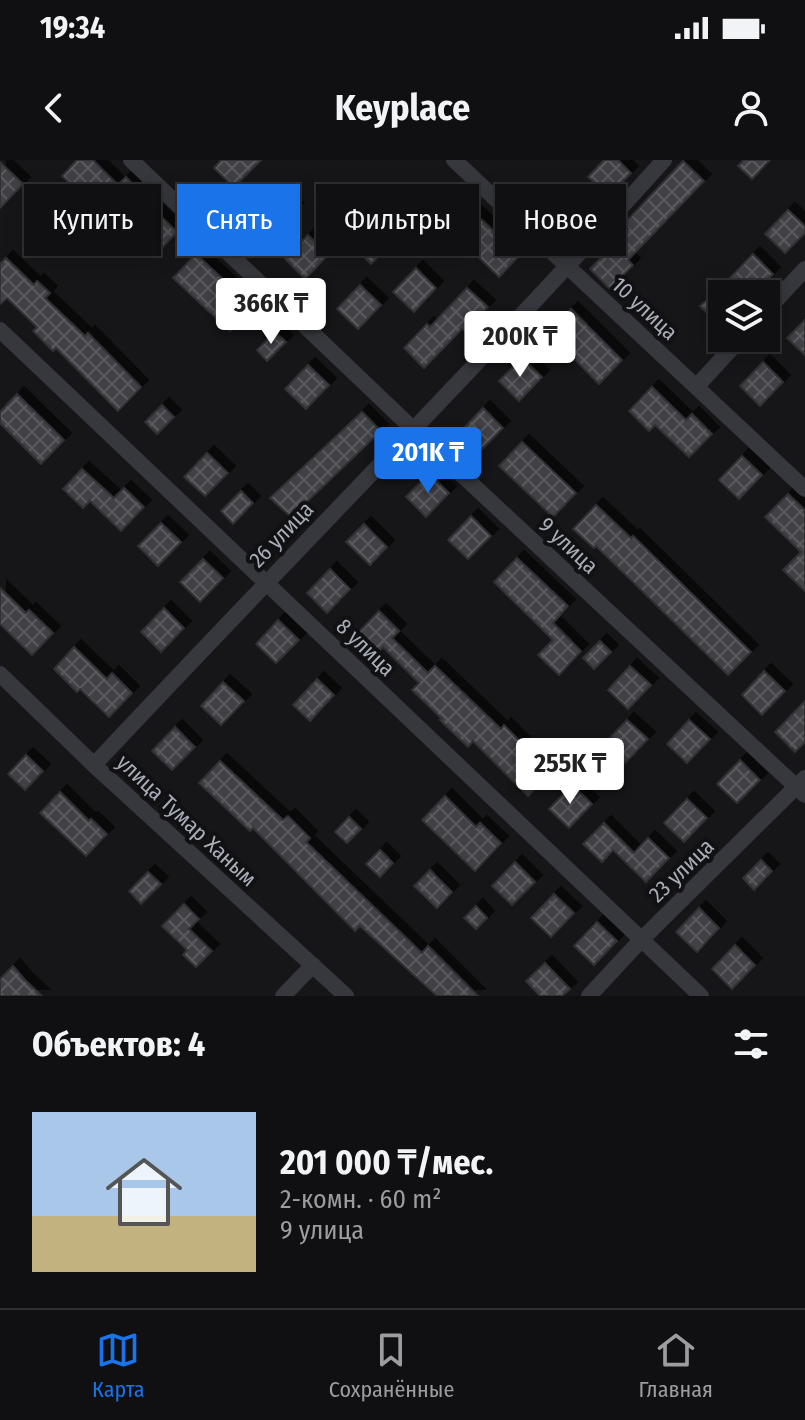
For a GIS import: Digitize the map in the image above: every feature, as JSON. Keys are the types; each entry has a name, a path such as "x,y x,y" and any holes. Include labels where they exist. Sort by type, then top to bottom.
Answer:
{"street":[{"name":"9 улица","path":"131,160 414,430 802,787"},
{"name":"10 улица","path":"454,160 805,489"},
{"name":"26 улица","path":"94,765 569,266 664,160"},
{"path":"780,296 805,269"},
{"name":"8 улица","path":"0,330 701,996"},
{"path":"697,386 728,352"},
{"name":"улица Тумар Ханым","path":"0,674 94,765 346,996"},
{"name":"23 улица","path":"589,996 641,940 802,787"},
{"path":"283,996 313,965"}],"building":[{"path":"77,160 93,160 117,184 70,184 62,176"},
{"path":"221,160 261,160 237,184 231,184 214,168"},
{"path":"604,160 618,160 631,173 620,184 596,184 588,177"},
{"path":"744,160 770,160 752,179 738,166"},
{"path":"683,161 704,181 628,260 633,265 610,289 590,269 602,256 626,256 626,222"},
{"path":"0,162 23,184 0,208"},
{"path":"126,177 133,184 119,184"},
{"path":"788,210 805,226 805,233 785,253 765,234"},
{"path":"161,216 177,232 161,249"},
{"path":"479,217 495,232 495,256 519,256 499,277 477,256"},
{"path":"308,235 316,243 316,256 327,256 305,279 285,259 300,256 300,243"},
{"path":"753,254 773,274 767,280 730,278"},
{"path":"194,256 198,256 253,307 230,331 173,278"},
{"path":"363,256 379,256 371,264"},
{"path":"6,258 34,285 37,281 50,293 45,298 85,336 88,333 141,387 118,411 56,348 53,351 33,331 37,327 7,298 0,304 0,264"},
{"path":"416,268 436,288 414,312 393,292"},
{"path":"360,285 381,305 358,329 337,309"},
{"path":"467,288 488,307 424,368 404,348 427,324 430,327"},
{"path":"708,299 708,314 700,306"},
{"path":"571,309 622,360 599,384 548,332"},
{"path":"805,320 805,355 787,338"},
{"path":"275,332 286,342 267,361 257,350"},
{"path":"522,358 542,377 519,401 499,381"},
{"path":"763,362 783,382 760,406 740,386"},
{"path":"308,365 329,385 306,409 285,389"},
{"path":"652,387 686,420 692,414 712,434 689,457 655,425 649,431 629,411"},
{"path":"17,394 64,440 41,464 0,423 0,412"},
{"path":"162,405 174,417 157,434 145,422"},
{"path":"483,408 503,428 480,451 460,432"},
{"path":"362,412 381,431 291,517 270,498"},
{"path":"522,442 576,493 553,517 499,466"},
{"path":"207,453 228,473 205,496 184,477"},
{"path":"742,456 762,475 739,499 719,480"},
{"path":"82,469 114,498 124,488 144,507 121,531 90,501 83,508 63,489"},
{"path":"429,473 449,493 426,517 406,497"},
{"path":"241,491 253,503 233,524 221,511"},
{"path":"788,494 805,510 805,591 783,570 801,552 765,517"},
{"path":"596,505 631,538 633,536 751,652 728,675 596,546 594,548 573,529"},
{"path":"471,516 491,536 468,559 448,540"},
{"path":"161,523 181,542 158,566 138,546"},
{"path":"364,524 387,547 370,565 346,542"},
{"path":"517,558 568,606 553,623 581,651 559,675 538,655 553,640 494,582"},
{"path":"203,559 223,578 200,602 180,582"},
{"path":"330,569 350,589 327,613 307,593"},
{"path":"0,588 53,633 32,655 0,624"},
{"path":"164,608 184,628 161,652 141,632"},
{"path":"379,611 399,631 392,638 428,673 435,666 501,729 504,725 551,773 528,796 473,741 468,747 440,720 412,690 419,683 383,647 374,657 354,637"},
{"path":"278,620 299,640 276,663 256,644"},
{"path":"600,641 611,652 594,669 583,658"},
{"path":"74,647 107,679 112,673 132,693 109,717 54,669"},
{"path":"630,666 651,685 628,709 608,690"},
{"path":"764,671 785,691 762,715 742,695"},
{"path":"317,679 334,695 310,721 293,705"},
{"path":"223,682 244,701 221,725 201,706"},
{"path":"805,701 805,742 795,752 775,732"},
{"path":"627,720 648,739 625,763 605,743"},
{"path":"689,720 710,739 687,763 667,744"},
{"path":"175,727 195,747 172,770 152,751"},
{"path":"26,755 43,771 25,790 8,774"},
{"path":"740,760 760,780 737,803 717,784"},
{"path":"220,761 283,820 288,816 310,838 306,842 422,953 428,946 478,996 437,996 360,926 355,931 253,828 250,831 199,783"},
{"path":"572,785 592,804 569,828 549,809"},
{"path":"60,792 107,834 86,856 40,813"},
{"path":"445,796 476,827 480,823 501,843 475,871 422,820"},
{"path":"687,799 707,818 684,842 664,823"},
{"path":"349,817 361,829 347,843 335,832"},
{"path":"604,823 634,853 648,838 669,858 646,882 613,850 602,862 583,844"},
{"path":"380,850 393,863 380,877 366,864"},
{"path":"761,860 772,871 754,890 743,878"},
{"path":"515,862 535,882 512,905 492,886"},
{"path":"430,870 452,892 437,908 414,886"},
{"path":"148,872 161,884 141,904 129,891"},
{"path":"554,894 574,913 551,937 531,918"},
{"path":"184,904 199,919 189,929 212,951 196,967 183,955 187,950 162,926"},
{"path":"476,906 487,918 476,929 464,918"},
{"path":"699,908 719,928 697,952 676,932"},
{"path":"597,922 617,941 594,965 574,946"},
{"path":"735,945 755,965 732,989 712,969"},
{"path":"545,963 570,989 562,996 540,996 526,981"},
{"path":"13,966 42,996 0,996 0,979"}]}
